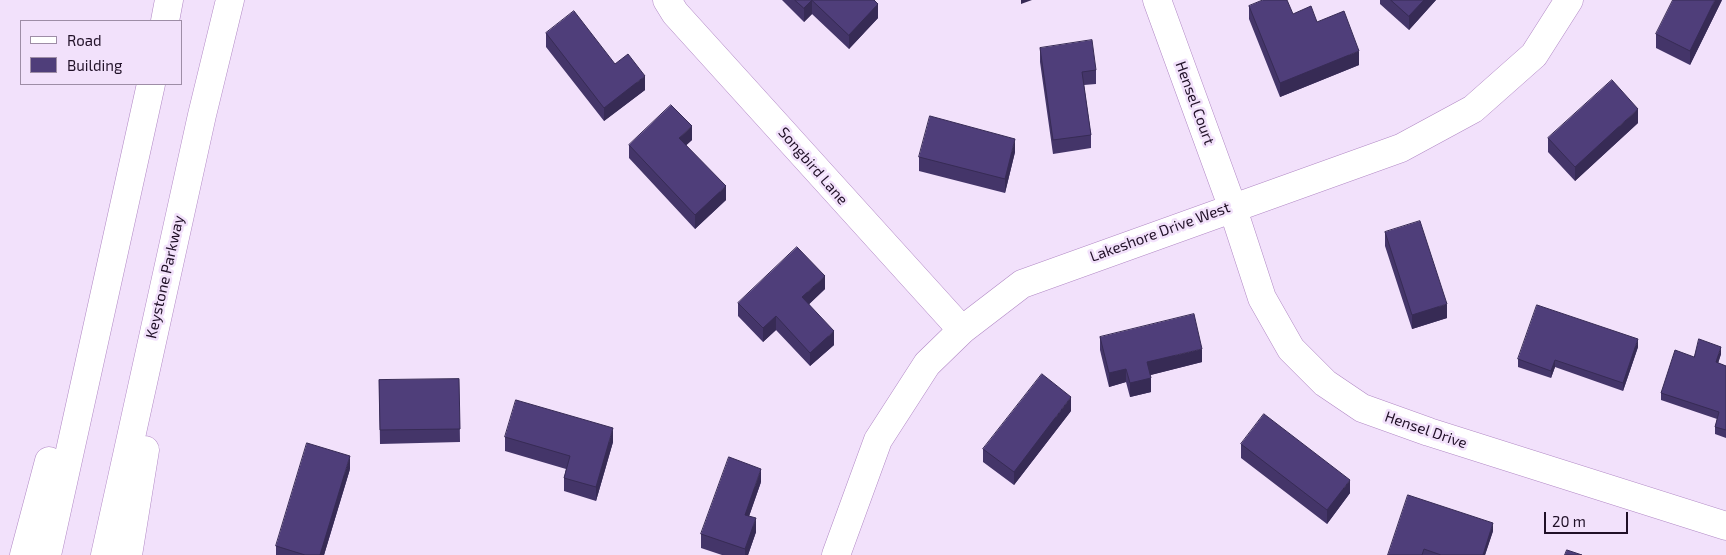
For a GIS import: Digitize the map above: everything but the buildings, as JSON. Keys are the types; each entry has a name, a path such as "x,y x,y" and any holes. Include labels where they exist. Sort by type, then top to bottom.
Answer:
{"main road":[{"path":"165,20 170,0"},
{"name":"Keystone Parkway","path":"105,555 202,115 230,0"},
{"name":"Songbird Lane","path":"667,0 675,13 962,330"},
{"name":"Hensel Court","path":"1157,0 1232,206"},
{"name":"Lakeshore Drive West","path":"836,555 878,440 927,364 962,330 1022,284 1232,206 1401,148 1474,109 1534,55 1570,0"},
{"path":"24,555 149,93"},
{"path":"46,555 149,93"},
{"path":"128,555 202,115"},
{"name":"Hensel Drive","path":"1232,206 1262,298 1291,348 1326,383 1362,408 1429,432 1726,526"}]}
